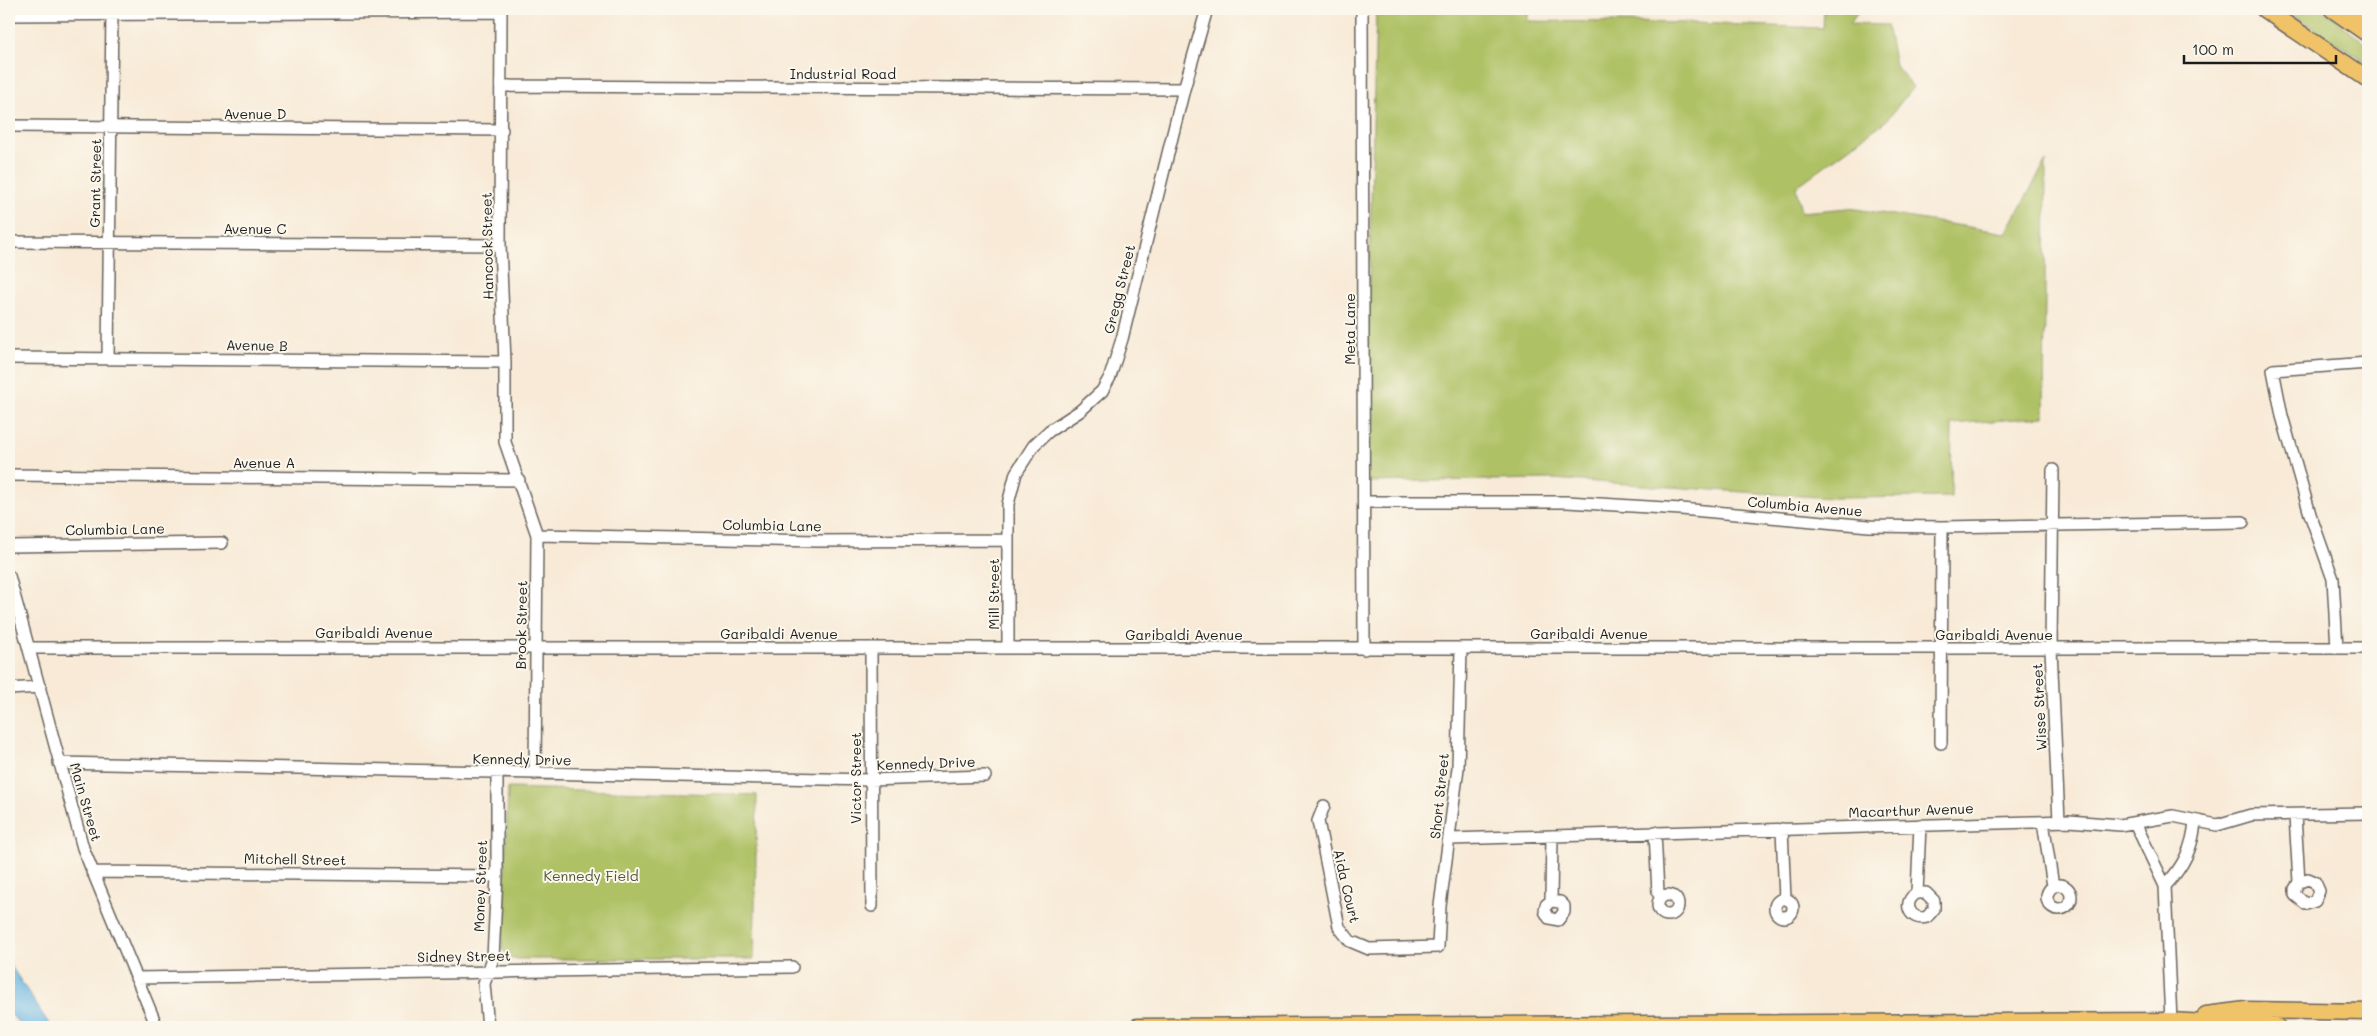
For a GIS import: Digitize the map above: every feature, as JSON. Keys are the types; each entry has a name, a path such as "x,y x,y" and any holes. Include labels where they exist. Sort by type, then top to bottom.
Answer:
{"highway":[{"path":"2264,9 2368,78"},
{"path":"2332,9 2368,34"},
{"path":"2356,9 2368,17"},
{"path":"2171,1020 2246,1010 2368,1012"},
{"path":"1138,1027 2171,1020 2277,1027"}],"street":[{"name":"Gregg Street","path":"1007,540 1011,489 1023,460 1034,445 1049,431 1092,402 1110,377 1122,339 1184,89 1207,9"},
{"name":"Meta Lane","path":"1362,9 1364,649"},
{"path":"9,15 112,11 501,10"},
{"name":"Hancock Street","path":"501,10 502,130 500,244 505,362 505,442 519,480"},
{"name":"Grant Street","path":"108,358 112,11"},
{"name":"Industrial Road","path":"501,86 1184,89"},
{"name":"Avenue D","path":"9,126 502,130"},
{"name":"Avenue C","path":"9,242 500,244"},
{"name":"Avenue B","path":"9,358 505,362"},
{"path":"2338,648 2333,579 2310,514 2282,416 2273,370 2368,364"},
{"name":"Wisse Street","path":"2053,470 2051,649 2059,821"},
{"name":"Avenue A","path":"9,475 519,480"},
{"name":"Brook Street","path":"519,480 537,535 535,774"},
{"name":"Columbia Avenue","path":"1365,502 1567,502 1681,509 1835,525 1942,527 2243,522"},
{"path":"1942,527 1942,743"},
{"name":"Columbia Lane","path":"537,535 817,541 1007,540"},
{"name":"Mill Street","path":"1007,540 1008,647"},
{"name":"Columbia Lane","path":"9,546 222,543"},
{"name":"Main Street","path":"9,576 30,648 72,814 92,872 157,1027"},
{"name":"Garibaldi Avenue","path":"30,648 2368,648"},
{"name":"Short Street","path":"1438,947 1440,906 1458,768 1460,648"},
{"name":"Victor Street","path":"871,649 870,780 872,906"},
{"path":"9,689 40,687"},
{"name":"Kennedy Drive","path":"59,763 870,780 985,776"},
{"name":"Money Street","path":"488,1027 484,984 493,958 497,876 496,773"},
{"name":"Aida Court","path":"1324,806 1318,821 1337,918 1344,935 1359,946 1369,949 1438,947"},
{"name":"Macarthur Avenue","path":"1450,839 2059,821 2120,826 2173,816 2217,825 2251,815 2295,816 2368,813"},
{"path":"2295,816 2299,882"},
{"path":"2165,886 2180,870 2192,848 2195,821"},
{"path":"2043,822 2053,886"},
{"path":"2135,823 2165,886 2171,1020"},
{"path":"1917,893 1920,825"},
{"path":"1782,829 1785,899"},
{"path":"1655,832 1658,893 1662,896"},
{"path":"1551,901 1552,836"},
{"name":"Mitchell Street","path":"92,872 497,876"},
{"name":"Sidney Street","path":"136,978 792,967"}],"green space":[{"path":"1376,9 1528,9 1528,21 1694,23 1823,28 1824,9 1860,9 1850,24 1887,25 1895,65 1913,87 1887,120 1796,187 1801,212 1849,208 2006,233 2046,161 2044,417 1952,424 1951,497 1831,498 1552,479 1364,482"},
{"path":"2284,9 2321,9 2368,44 2368,63"},
{"name":"Kennedy Field","path":"508,788 757,795 754,959 511,959 502,949"}],"water":[{"path":"9,963 51,1027 22,1027 9,1012"}]}
